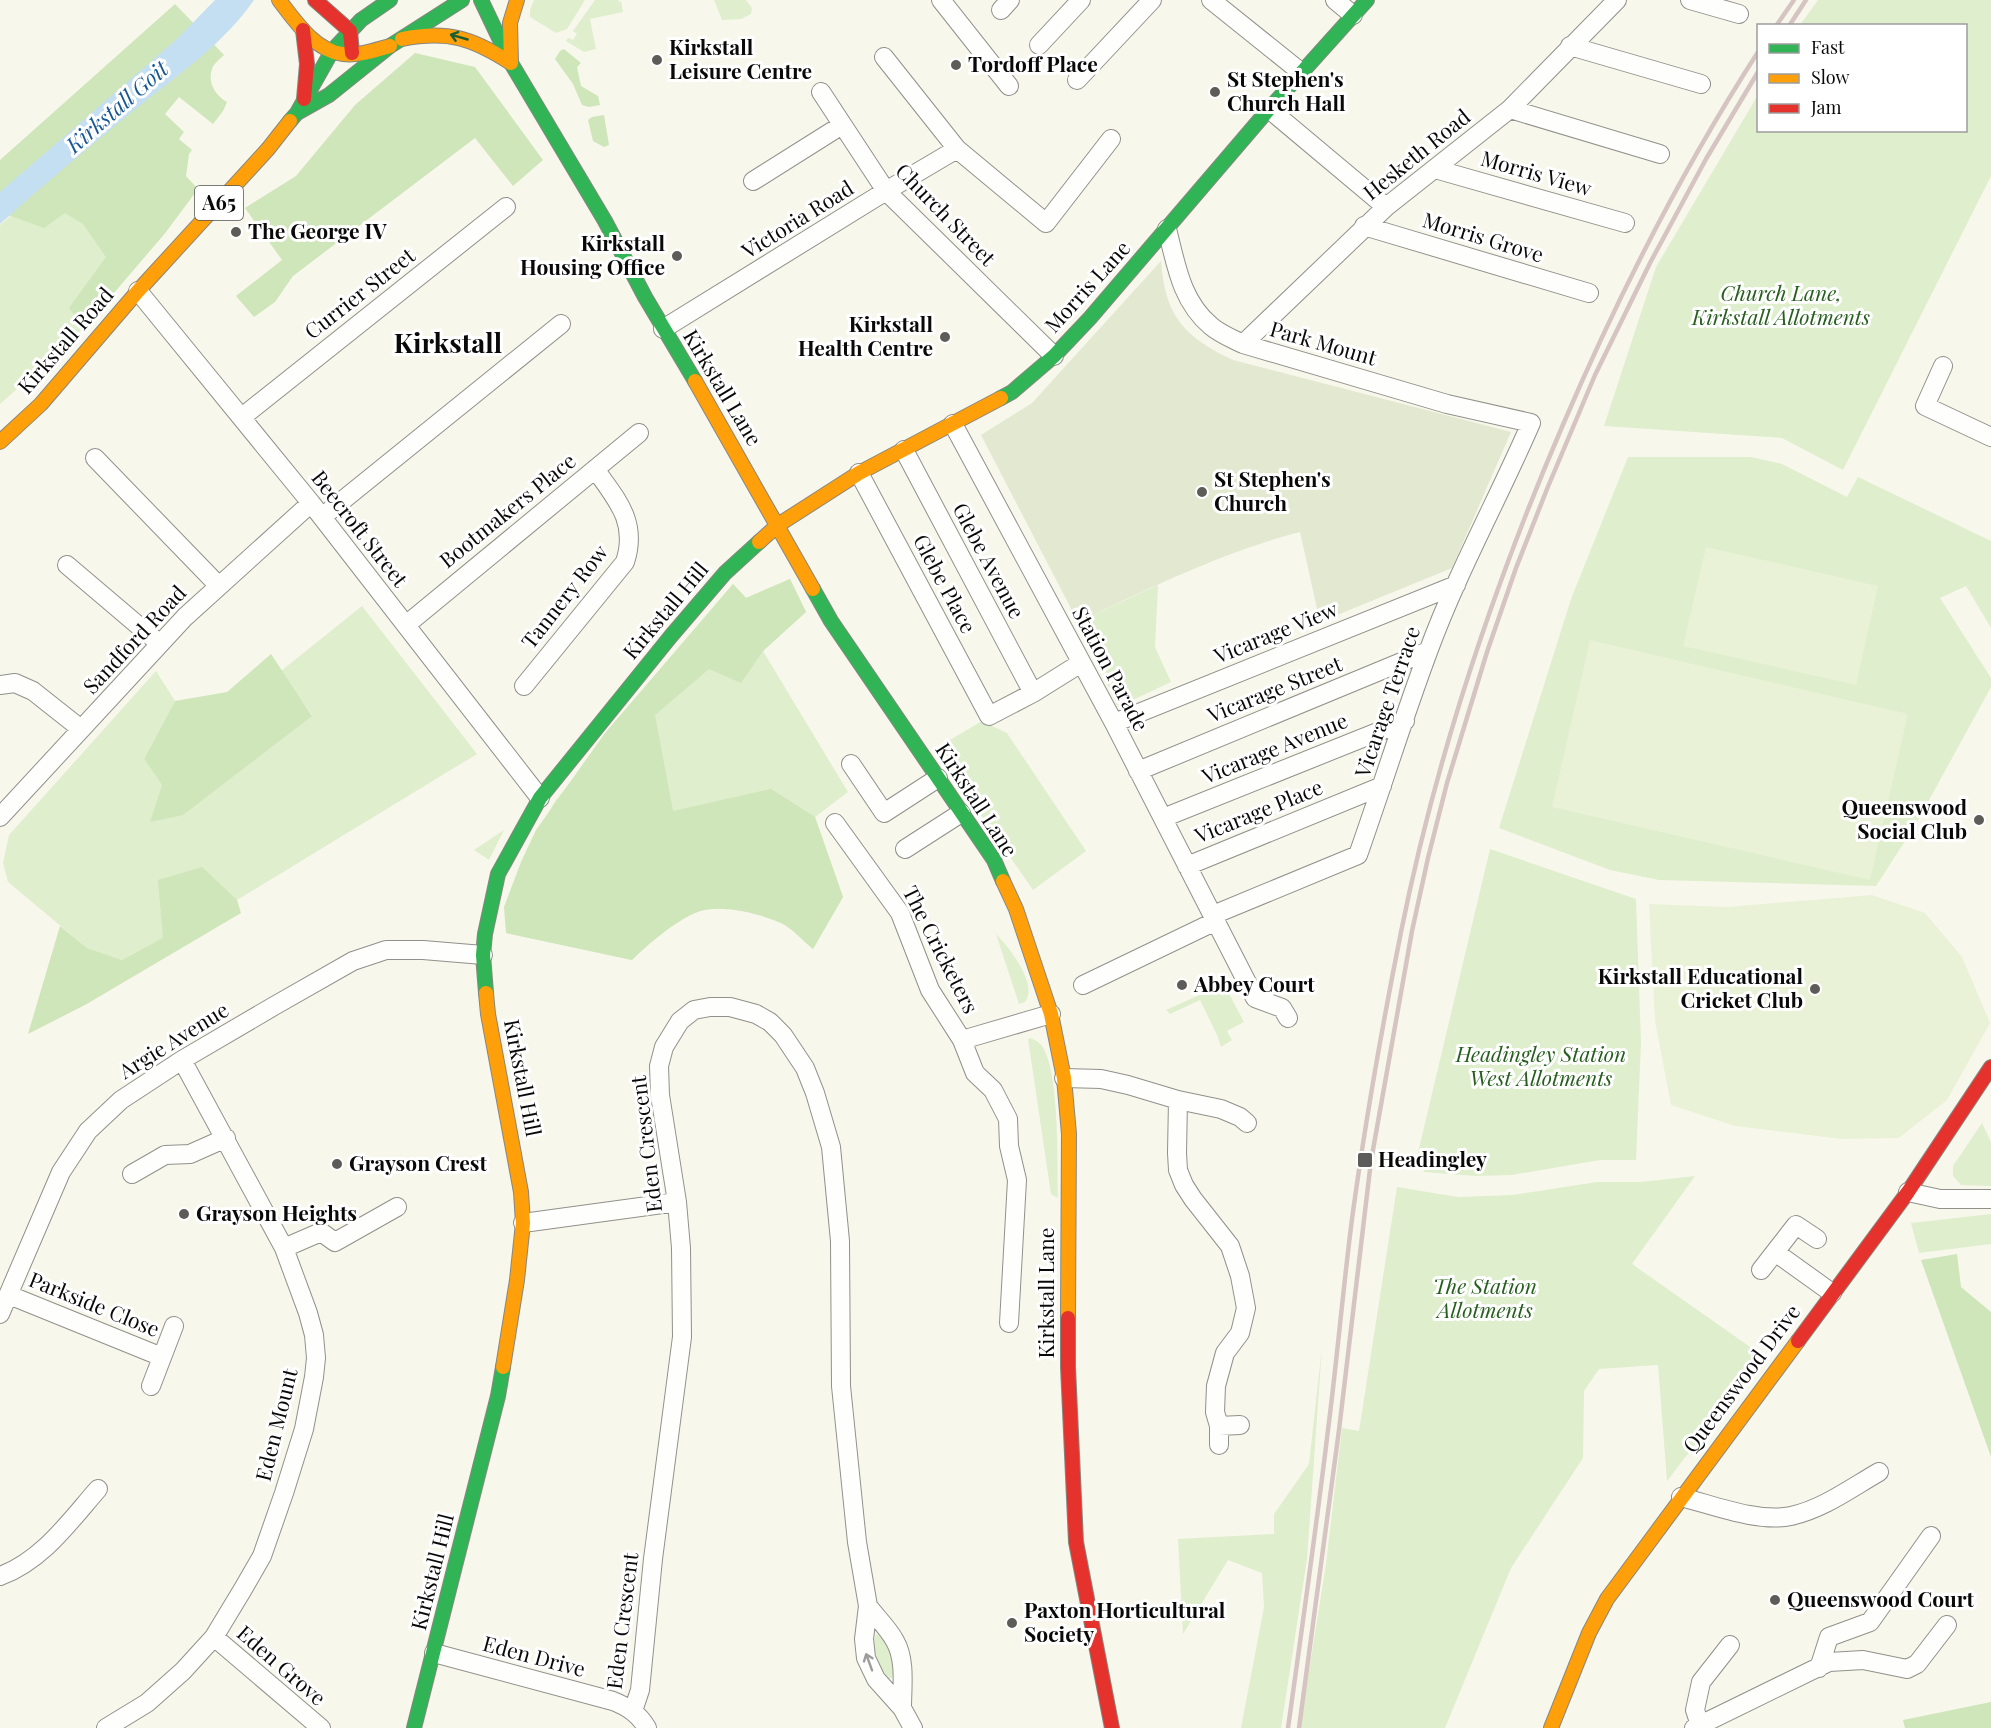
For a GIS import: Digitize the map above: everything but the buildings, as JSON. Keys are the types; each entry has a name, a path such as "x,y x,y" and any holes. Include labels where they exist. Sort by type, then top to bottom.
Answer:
{"street":[{"path":"279,0 303,30 324,47 342,54 429,34 447,34 462,37 491,50 511,63"},
{"path":"315,0 353,24"},
{"path":"329,95 344,77 352,53 353,24 375,0"},
{"name":"A65","path":"138,291 230,191 297,113 332,51 353,24 390,0"},
{"name":"A65","path":"297,113 329,95 396,42 462,0"},
{"name":"Kirkstall Lane","path":"481,0 511,63 605,220 663,329 736,452 831,621 994,860 1016,909 1051,1014 1064,1078 1069,1134 1068,1367 1076,1542 1112,1728"},
{"path":"511,63 509,32 517,0"},
{"path":"941,0 1009,86"},
{"path":"1039,45 1081,0"},
{"path":"1077,80 1152,0"},
{"path":"1211,0 1302,73"},
{"path":"1335,0 1353,15"},
{"name":"Morris Lane","path":"778,525 859,473 1012,392 1054,356 1090,318 1269,109 1367,0"},
{"name":"Hesketh Road","path":"1244,344 1364,226 1510,109 1617,0"},
{"path":"1690,0 1739,14"},
{"path":"303,30 308,69 304,99"},
{"path":"1570,46 1701,84"},
{"path":"884,57 957,150 1046,224 1111,139"},
{"name":"Church Street","path":"821,92 886,191 1054,356"},
{"path":"1269,109 1386,207"},
{"path":"1510,109 1660,154"},
{"path":"753,181 842,124"},
{"name":"Victoria Road","path":"663,329 886,191 957,150"},
{"name":"Morris View","path":"1436,169 1625,223"},
{"name":"Currier Street","path":"242,417 506,207"},
{"name":"Morris Grove","path":"1364,226 1589,293"},
{"name":"Park Mount","path":"1167,229 1181,285 1193,308 1211,326 1244,344 1447,404 1532,423"},
{"name":"Beecroft Street","path":"138,291 316,510 540,798"},
{"name":"Kirkstall Road","path":"0,442 41,404 138,291"},
{"name":"Sandford Road","path":"0,817 160,644 218,585 561,324"},
{"path":"1943,366 1925,405 1991,437"},
{"name":"Vicarage Terrace","path":"1083,985 1218,924 1358,855 1428,651 1456,585 1532,423"},
{"name":"Station Parade","path":"954,424 1163,818 1255,998 1282,1008 1288,1018"},
{"name":"Bootmakers Place","path":"406,625 639,433"},
{"name":"Glebe Avenue","path":"904,450 1033,693"},
{"path":"95,458 218,585"},
{"name":"Tannery Row","path":"524,686 625,562 627,556 630,534 628,521 619,503 595,469"},
{"name":"Glebe Place","path":"859,473 989,716 1033,693"},
{"name":"Kirkstall Hill","path":"414,1728 498,1396 517,1280 522,1223 520,1180 488,1014 483,955 485,934 498,874 540,798 725,573 778,525"},
{"path":"67,565 160,644"},
{"name":"Vicarage View","path":"1113,723 1456,585"},
{"name":"Vicarage Street","path":"1138,771 1428,651"},
{"path":"1033,693 1081,663"},
{"path":"0,685 15,683 33,690 81,729"},
{"name":"Vicarage Avenue","path":"1163,818 1405,721"},
{"path":"851,764 884,813 938,778"},
{"name":"Vicarage Place","path":"1187,866 1382,786"},
{"path":"905,849 961,813"},
{"name":"The Cricketers","path":"835,823 900,913 930,990 962,1040 975,1073 993,1090 1008,1119 1009,1146 1017,1180 1009,1323"},
{"name":"Argie Avenue","path":"0,1314 61,1172 88,1131 121,1100 182,1060 353,962 387,950 423,950 483,955"},
{"name":"Eden Crescent","path":"633,1711 640,1690 653,1559 682,1337 681,1248 677,1202 660,1095 659,1066 664,1047 680,1021 694,1010 730,1007 756,1014 770,1022 783,1035 805,1068 831,1147 840,1241 842,1386 857,1542 868,1606 864,1639 866,1658 876,1679 902,1708 913,1728"},
{"name":"The Cricketers","path":"962,1040 1051,1014"},
{"name":"Eden Mount","path":"106,1728 147,1703 183,1671 214,1637 262,1556 297,1455 314,1377 316,1358 314,1335 284,1248 182,1060"},
{"name":"Queenswood Drive","path":"1551,1728 1589,1632 1607,1599 1908,1192 1991,1067"},
{"path":"1064,1078 1101,1079 1221,1109 1240,1117 1247,1123"},
{"path":"1178,1100 1178,1170 1193,1199 1230,1246 1240,1276 1246,1308 1240,1333 1225,1353 1215,1386 1219,1445"},
{"path":"132,1174 165,1155 190,1154 226,1138"},
{"path":"1908,1192 1940,1199 1991,1199"},
{"path":"522,1223 677,1202"},
{"path":"284,1248 321,1232 335,1242 397,1207"},
{"path":"1761,1270 1796,1225 1817,1239"},
{"path":"1775,1252 1832,1293"},
{"name":"Parkside Close","path":"9,1295 162,1357"},
{"name":"Parkside Close","path":"151,1386 174,1326"},
{"path":"1219,1426 1240,1425"},
{"path":"1681,1497 1748,1515 1789,1517 1827,1502 1879,1472"},
{"path":"0,1576 10,1573 32,1559 52,1541 99,1489"},
{"path":"1819,1668 1829,1637 1870,1622 1931,1536"},
{"name":"Eden Crescent","path":"868,1606 897,1643 901,1659 902,1708"},
{"path":"1730,1645 1701,1682 1695,1710 1697,1726 1829,1662 1863,1660 1907,1669 1917,1664 1947,1625"},
{"name":"Eden Grove","path":"214,1637 321,1728"},
{"name":"Eden Drive","path":"434,1653 613,1701 633,1711 647,1728"}],"green space":[{"path":"534,0 585,0 567,29 556,33 530,17"},
{"path":"595,0 621,1 623,12 590,19 596,49 584,52 566,41 568,38 573,40 577,34 573,31"},
{"path":"714,0 746,0 752,8 751,14 741,19 722,20"},
{"name":"Church Lane, Kirkstall Allotments","path":"1818,0 1991,0 1991,176 1843,470 1782,438 1604,426 1656,267 1757,97 1757,132 1967,132 1967,24 1801,24"},
{"path":"175,4 224,55 215,63 211,79 216,93 227,102 213,124 179,97 165,114 184,132 179,139 192,150 189,154 186,176 198,189 166,232 84,328 69,308 106,257 83,224 65,213 44,228 0,212 0,160"},
{"path":"564,49 581,63 577,67 581,86 598,96 600,105 589,107 582,105 573,84 555,59"},
{"path":"415,53 475,67 543,160 513,186 475,138 293,276 275,302 254,317 236,296 282,260 245,208 296,176 355,105"},
{"path":"604,115 609,145 604,147 593,141 588,120"},
{"path":"78,158 166,232 76,337 0,404 0,225"},
{"path":"1161,261 1167,296 1180,322 1202,343 1233,360 1511,432 1452,568 1320,622 1300,532 1215,560 1078,622 981,435 1032,403"},
{"path":"1628,457 1751,457 1782,464 1847,497 1858,477 1991,541 1991,628 1966,586 1940,598 1991,678 1991,687 1916,824 1876,886 1659,880 1610,870 1499,828 1571,599"},
{"path":"1706,547 1878,586 1856,685 1683,646"},
{"path":"790,579 806,612 763,651 848,792 815,817 843,897 813,949 781,923 750,913 726,909 704,910 687,917 662,934 632,960 506,933 521,862 555,801 733,584 746,598"},
{"path":"790,579 806,612 763,651 741,683 709,669 655,715 673,811 771,789 815,817 843,897 813,949 781,923 750,913 726,909 704,910 687,917 662,934 632,960 506,933 504,907 536,830 605,733 733,584 746,598"},
{"path":"1158,585 1155,647 1171,682 1118,707 1078,622"},
{"path":"362,606 477,754 237,900 122,960 87,948 8,882 3,863 9,835 156,671 175,701 144,759 162,785 151,822 312,715 281,671"},
{"path":"1590,640 1908,714 1870,880 1552,807"},
{"path":"271,654 312,716 183,815 150,822 162,785 144,759 175,701 227,692"},
{"path":"982,721 1007,733 1086,851 1033,890 935,749"},
{"path":"504,830 489,860 474,850"},
{"name":"Headingley Station West Allotments","path":"1490,849 1636,899 1641,1043 1636,1160 1600,1160 1512,1175 1476,1176 1424,1172 1417,1157"},
{"path":"202,867 237,900 241,913 85,1005 28,1034 60,926 87,948 122,960 163,938 158,880"},
{"name":"Kirkstall Educational Cricket Club","path":"1872,895 1925,913 1962,957 1990,1023 1947,1100 1899,1138 1842,1139 1735,1126 1671,1105 1655,1021 1649,904 1727,907"},
{"path":"996,934 1008,947 1025,976 1028,995 1025,1002 1019,1004"},
{"path":"1224,984 1244,1022 1227,1031 1232,1040 1221,1047 1200,1000 1170,1014 1166,1010"},
{"path":"1031,1038 1042,1046 1052,1076 1055,1097 1058,1198 1051,1194 1028,1039"},
{"path":"1982,1123 1991,1142 1991,1186 1961,1185 1953,1176 1953,1166"},
{"name":"The Station Allotments","path":"1695,1176 1632,1264 1763,1356 1667,1481 1658,1365 1599,1369 1584,1391 1583,1458 1511,1568 1445,1728 1300,1728 1326,1564 1342,1428 1359,1431 1397,1187 1458,1197 1513,1195 1597,1182 1641,1182"},
{"path":"1991,1214 1991,1244 1919,1253 1911,1223"},
{"path":"1957,1254 1961,1287 1991,1312 1991,1457 1921,1260"},
{"path":"1322,1347 1307,1559 1281,1728 1241,1728 1264,1607 1262,1573 1228,1560 1183,1634 1178,1539 1274,1534 1274,1514 1309,1464"},
{"path":"876,1634 885,1641 890,1652 894,1676 890,1679 881,1672 876,1660 874,1646"},
{"path":"1991,1702 1991,1728 1905,1728 1903,1720"}],"water":[{"name":"Kirkstall Goit","path":"215,0 254,0 228,32 213,46 82,153 0,224 0,192 177,39"}],"railway":[{"path":"1777,24 1794,0"},
{"path":"1790,24 1806,0"},
{"path":"1288,1728 1309,1579 1352,1219 1368,1111 1401,932 1431,803 1468,675 1512,550 1562,427 1605,331 1652,235 1703,142 1757,54"},
{"path":"1299,1728 1339,1430 1371,1161 1412,931 1447,783 1487,652 1516,568 1595,375 1650,263 1706,159 1757,74"}],"traffic: fast":[{"path":"290,121 297,113 332,51 361,20 390,0"},
{"path":"297,113 329,95 390,46 462,0"},
{"path":"481,0 511,63 605,221 645,297 695,381"},
{"path":"1001,398 1012,392 1054,356 1090,318 1269,109 1367,0"},
{"path":"486,993 483,955 485,934 498,874 540,798 671,636 725,573 759,542"},
{"path":"813,589 831,621 994,860 1003,881"},
{"path":"414,1728 498,1396 503,1367"}],"traffic: slow":[{"path":"279,0 306,34 333,52 355,54 390,46"},
{"path":"511,63 510,23 517,0"},
{"path":"402,39 433,35 459,38 484,47 511,63"},
{"path":"0,442 41,404 138,291 268,149 290,121"},
{"path":"695,381 813,589"},
{"path":"759,542 778,525 859,473 1001,398"},
{"path":"1003,881 1016,909 1051,1014 1064,1078 1069,1134 1068,1318"},
{"path":"486,993 521,1192 523,1223 517,1280 503,1367"},
{"path":"1551,1728 1589,1633 1607,1599 1798,1341"}],"traffic: jam":[{"path":"315,0 350,31 352,53"},
{"path":"303,30 307,64 304,99"},
{"path":"1798,1341 1908,1192 1991,1067"},
{"path":"1068,1318 1076,1542 1112,1728"}],"place":[{"name":"Kirkstall Leisure Centre","path":"657,60"},
{"name":"Tordoff Place","path":"956,65"},
{"name":"St Stephen's Church Hall","path":"1215,92"},
{"name":"The George IV","path":"236,232"},
{"name":"Kirkstall Housing Office","path":"677,256"},
{"name":"Kirkstall Health Centre","path":"945,337"},
{"name":"St Stephen's Church","path":"1202,492"},
{"name":"Queenswood Social Club","path":"1979,820"},
{"name":"Abbey Court","path":"1182,985"},
{"name":"Kirkstall Educational Cricket Club","path":"1815,989"},
{"name":"Headingley","path":"1365,1160"},
{"name":"Grayson Crest","path":"337,1164"},
{"name":"Grayson Heights","path":"184,1214"},
{"name":"Queenswood Court","path":"1775,1600"},
{"name":"Paxton Horticultural Society","path":"1012,1623"}],"district":[{"name":"Kirkstall","path":"448,344"}]}
